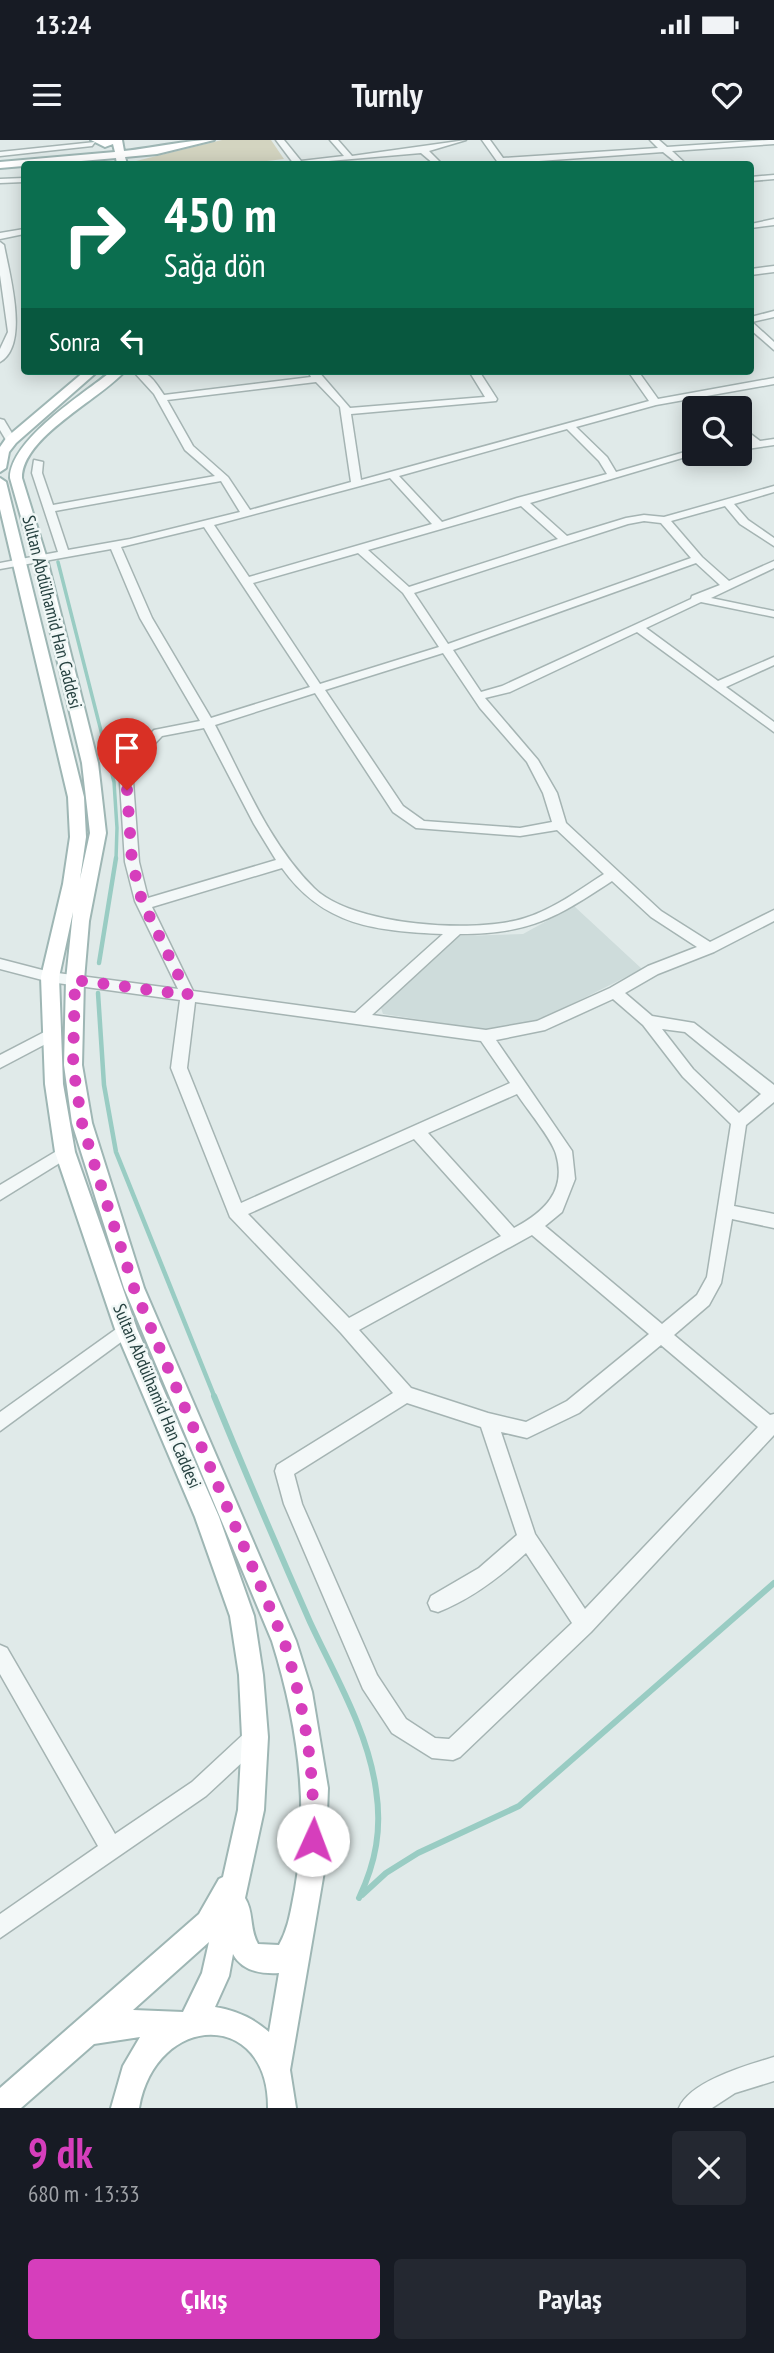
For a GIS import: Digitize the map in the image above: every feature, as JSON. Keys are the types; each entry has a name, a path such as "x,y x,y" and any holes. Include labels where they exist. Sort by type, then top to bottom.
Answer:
{"main road":[{"path":"28,161 98,150 133,158 153,149 192,140"},
{"path":"121,154 133,146 153,149 209,140"},
{"path":"98,150 105,144 121,154"},
{"path":"57,158 74,161"},
{"path":"0,164 21,162"},
{"path":"0,468 3,453 10,440 87,375"},
{"name":"Sultan Abdülhamid Han Caddesi","path":"114,375 30,444 18,462 16,478 20,563 90,763 98,833 80,921 75,980 73,1066 82,1123 134,1288 279,1629 300,1692 315,1788 312,1866 276,2069"},
{"name":"Sultan Abdülhamid Han Caddesi","path":"0,482 76,797 78,838 71,884 50,977 54,1084 65,1152 126,1329 207,1517 242,1616 251,1675 255,1737 251,1810 215,1976 186,2024"},
{"path":"238,1869 237,1933 249,1955 268,1960 287,1958 300,1932"},
{"path":"0,2108 209,1923 238,1869"},
{"path":"88,2031 140,2023 186,2024 219,2020 243,2028 263,2045 276,2069 282,2108"},
{"path":"125,2108 133,2076 148,2050 169,2031 186,2024"}],"street":[{"path":"280,140 296,161"},
{"path":"334,140 350,158"},
{"path":"419,140 441,145"},
{"path":"324,161 423,150 462,140"},
{"path":"485,140 501,161"},
{"path":"654,140 678,161"},
{"path":"543,161 774,142"},
{"path":"0,154 98,150"},
{"path":"423,150 435,161"},
{"path":"754,179 774,177"},
{"path":"0,181 21,180"},
{"path":"754,225 774,222"},
{"path":"0,236 21,232"},
{"path":"0,246 15,316 13,332 1,355"},
{"path":"754,272 774,269"},
{"path":"754,321 774,314"},
{"path":"754,325 774,347"},
{"path":"143,375 153,382 191,451 234,491 247,513"},
{"path":"160,398 316,375 339,397 347,411 357,485"},
{"path":"347,411 492,399 477,375"},
{"path":"636,375 655,402"},
{"path":"20,563 115,545 247,513 655,402 704,398 774,381"},
{"path":"0,422 10,440"},
{"path":"569,426 603,458 612,474"},
{"path":"752,439 759,445"},
{"path":"752,446 774,442"},
{"path":"247,581 612,474 635,471 682,456"},
{"path":"38,462 37,473 64,554"},
{"path":"393,475 438,524"},
{"path":"49,509 222,478"},
{"path":"407,591 626,521 644,518 664,520 774,489"},
{"path":"522,500 566,541"},
{"path":"727,502 744,522 774,543"},
{"path":"664,520 698,559 726,584"},
{"path":"207,523 398,809 421,825 520,832 561,825"},
{"path":"115,545 145,618 207,723 276,850 304,886 330,908 369,921 457,929 521,925 565,904 612,875"},
{"path":"359,548 407,591 478,696 531,761 550,793 561,825 656,914 709,948"},
{"path":"648,1021 689,1027 773,1094 739,1122 715,1278 703,1300 573,1407 527,1430 488,1422 405,1394 347,1328 236,1212 179,1068 188,995 144,904 132,862 125,767 158,733 207,723 446,648 552,613 698,559"},
{"path":"478,696 506,689 726,584 774,564"},
{"path":"696,598 774,614"},
{"path":"637,626 774,728"},
{"path":"717,686 774,661"},
{"path":"144,904 285,862"},
{"path":"3,967 50,977 486,1036 540,1026 615,992 653,970 709,948 774,915"},
{"path":"360,1017 457,929"},
{"path":"615,992 648,1021 688,1073 739,1122"},
{"path":"0,1062 52,1034"},
{"path":"347,1328 533,1226 556,1207 568,1179 564,1151 486,1036"},
{"path":"236,1212 519,1086"},
{"path":"418,1133 512,1237"},
{"path":"0,1193 65,1152"},
{"path":"726,1211 774,1221"},
{"path":"405,1394 385,1410 299,1458 284,1471 293,1504 370,1682 399,1726 432,1748 453,1750 584,1625 772,1424 661,1335 533,1226"},
{"path":"0,1423 126,1329"},
{"path":"488,1422 527,1538 584,1625"},
{"path":"438,1603 466,1591 503,1563 527,1538"},
{"path":"0,1655 112,1849"},
{"path":"0,1927 199,1789 255,1737"},
{"path":"691,2108 729,2083 774,2069"}],"shaded area":[{"path":"574,906 642,969 538,1021 494,1031 383,1014 381,1008 459,936 523,934"}],"green space":[{"path":"222,140 271,140 284,159 267,161 136,161"}],"waterway":[{"path":"89,389 105,375"},
{"path":"53,416 65,407"},
{"path":"58,562 114,782 116,859"},
{"path":"99,963 116,858"},
{"path":"98,993 104,1085 116,1152 215,1398"},
{"path":"214,1396 285,1566 366,1746 378,1804 378,1832 370,1871 359,1898"},
{"path":"362,1895 386,1873 418,1853 519,1806 774,1583"}],"route":[{"path":"127,790 132,862 142,901 188,995 75,980 73,1066 82,1123 134,1288 284,1641 300,1692 315,1788 313,1840"}]}
